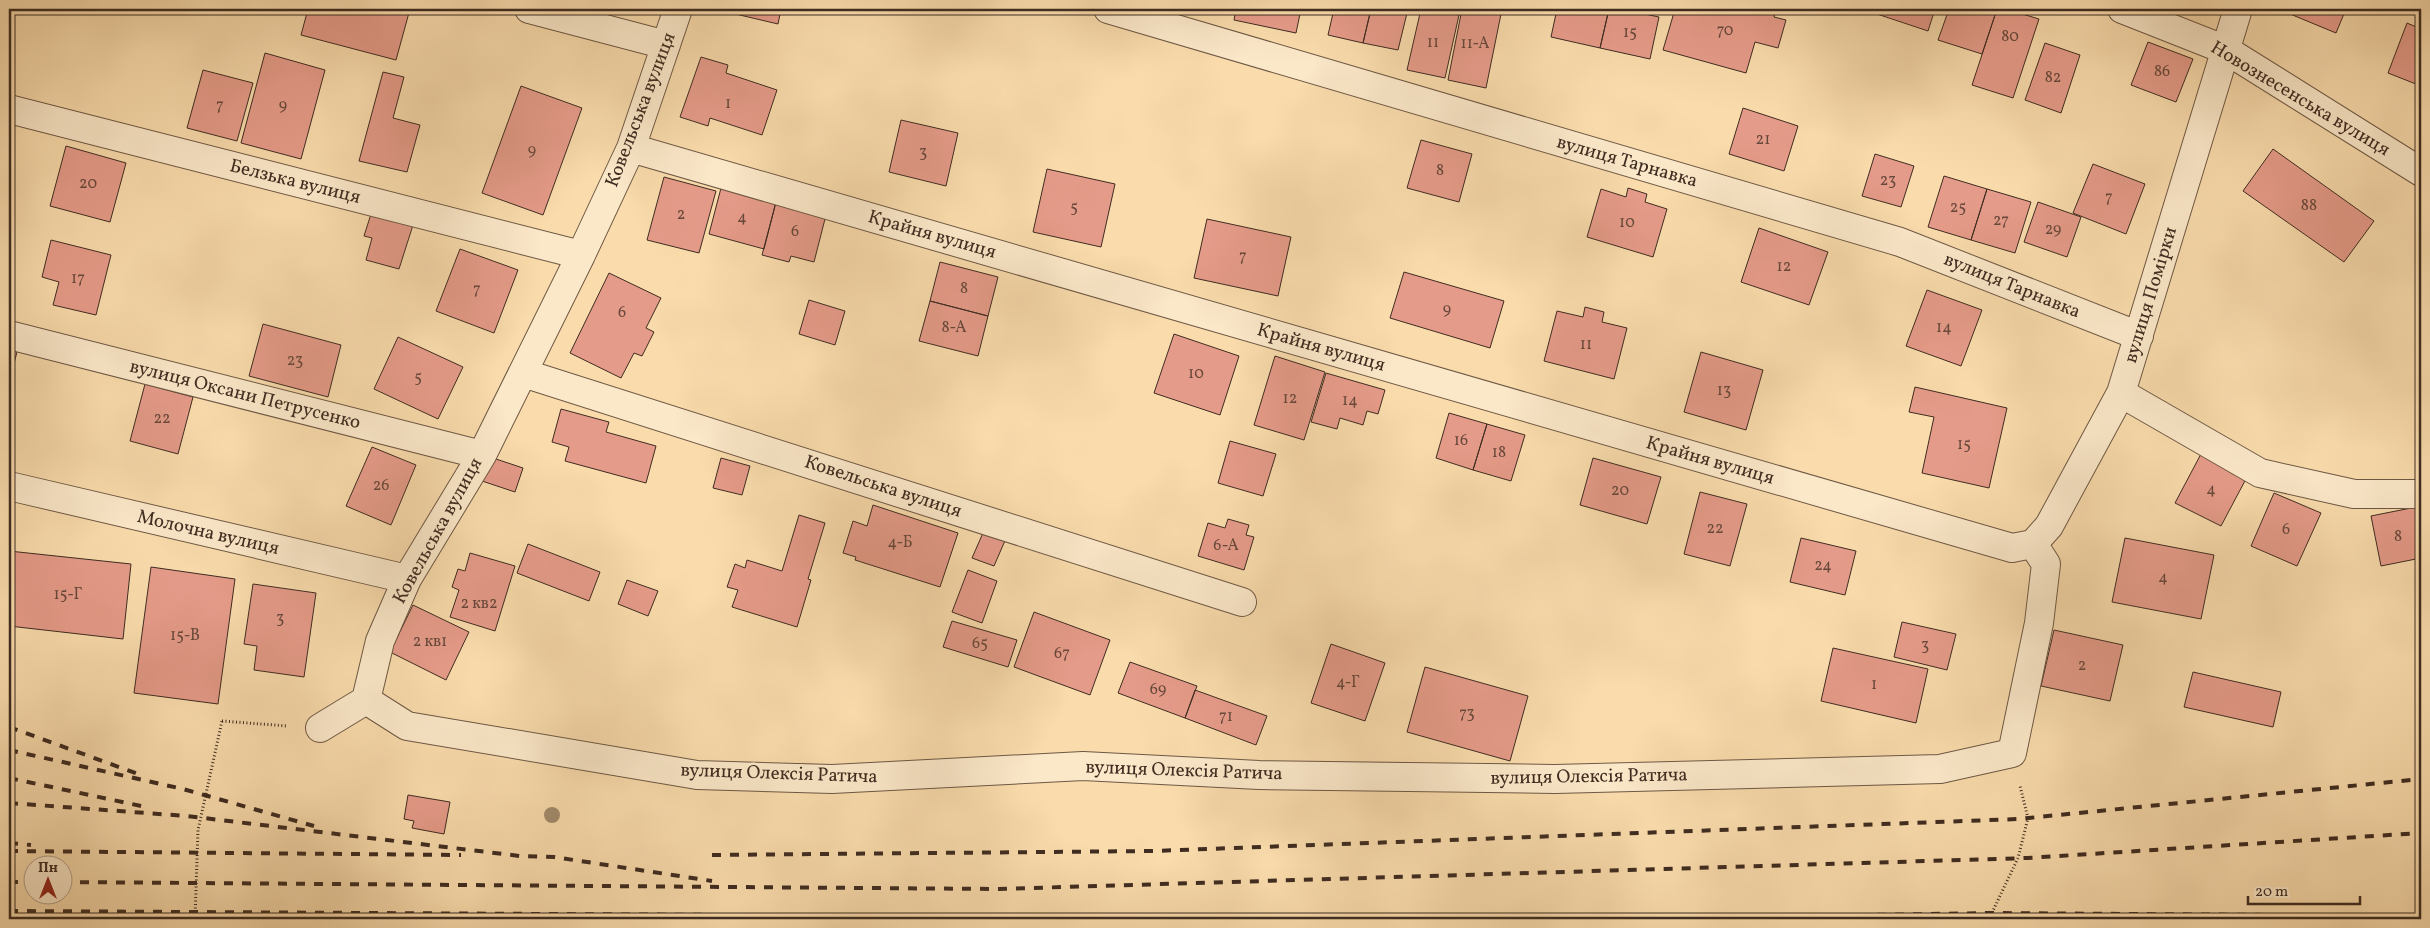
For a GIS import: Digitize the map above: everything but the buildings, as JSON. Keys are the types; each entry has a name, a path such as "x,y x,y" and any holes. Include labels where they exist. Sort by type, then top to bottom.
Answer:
{"street":[{"path":"529,9 666,45"},
{"name":"Ковельська вулиця","path":"366,700 380,641 407,579 482,455 581,255 631,148 678,9"},
{"name":"вулиця Тарнавка","path":"1108,9 1900,242 2138,336"},
{"name":"Новознесенська вулиця","path":"2122,9 2226,50 2421,172"},
{"name":"вулиця Помірки","path":"2022,546 2049,526 2121,393 2238,9"},
{"name":"Белзька вулиця","path":"9,109 581,255"},
{"name":"Крайня вулиця","path":"631,148 2022,546"},
{"name":"вулиця Оксани Петрусенко","path":"9,335 482,455"},
{"name":"Ковельська вулиця","path":"523,372 1242,602"},
{"path":"2121,393 2260,474 2354,494 2421,494"},
{"name":"Молочна вулиця","path":"9,486 407,579"},
{"path":"2012,753 2039,623 2046,564 2022,546"},
{"path":"320,728 366,700"},
{"name":"вулиця Олексія Ратича","path":"366,700 407,726 697,775 823,779 1083,766 1260,775 1555,779 1940,769 2012,753"}],"path":[{"path":"195,919 198,830 222,721 320,728"},
{"path":"1989,919 2018,858 2028,818 2012,753"}],"railway":[{"path":"9,727 138,774"},
{"path":"9,750 183,789 314,826"},
{"path":"9,778 146,807"},
{"path":"712,855 1152,851 2018,819 2421,779"},
{"path":"9,803 187,816 520,856 554,857 712,881"},
{"path":"72,882 998,889 2027,858 2421,833"},
{"path":"9,843 31,845"},
{"path":"9,851 461,855"},
{"path":"9,882 22,882"},
{"path":"9,911 1443,919"},
{"path":"1625,919 1991,913 2421,916"}]}
